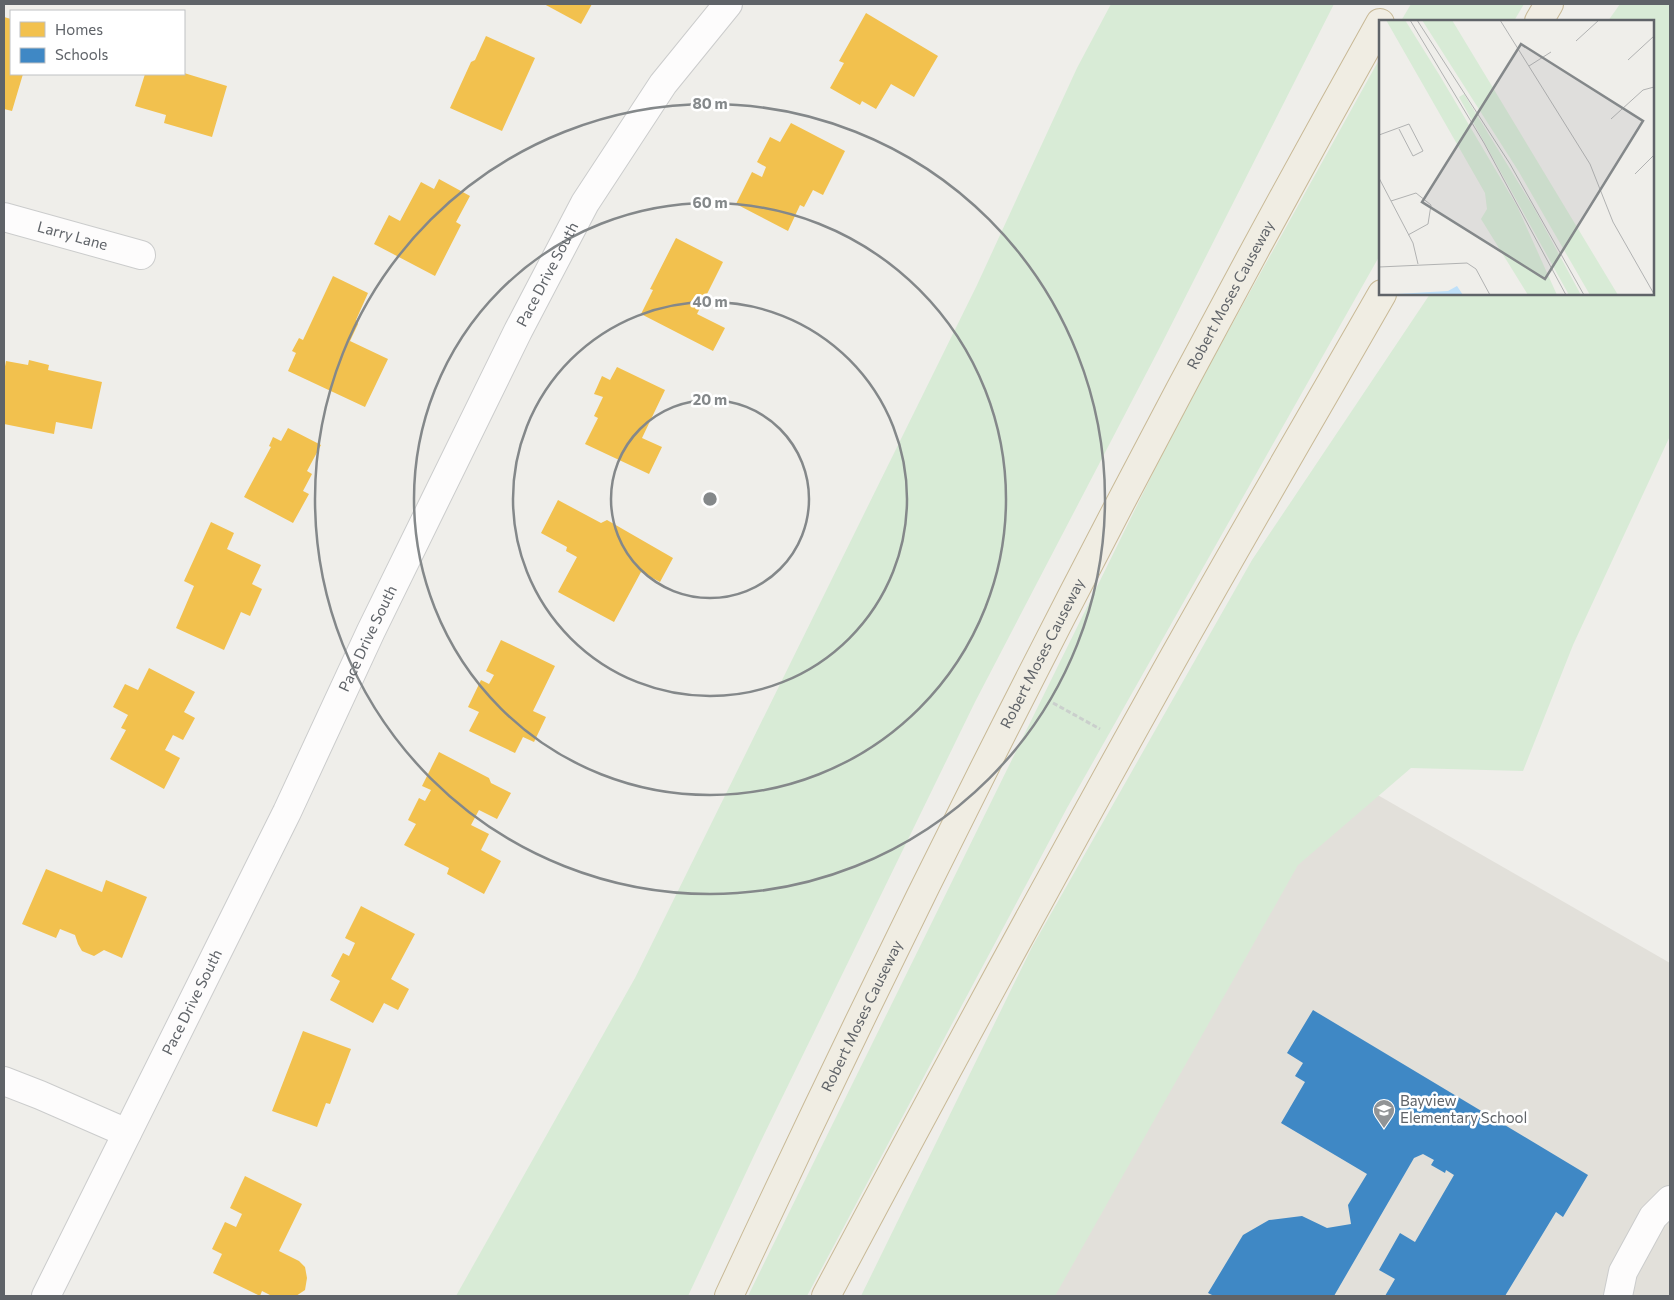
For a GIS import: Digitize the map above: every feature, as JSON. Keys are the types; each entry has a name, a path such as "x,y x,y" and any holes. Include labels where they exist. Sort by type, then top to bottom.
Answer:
{"highway":[{"name":"Robert Moses Causeway","path":"1382,20 1391,4"},
{"path":"1540,20 1549,4"},
{"name":"Robert Moses Causeway","path":"729,1296 853,1033 964,809 1123,497 1290,185 1379,26"},
{"path":"826,1296 925,1110 1126,743 1381,295"}],"street":[{"name":"Pace Drive South","path":"46,1296 287,812 371,631 501,366 585,203 663,84 728,4"},
{"name":"Larry Lane","path":"4,217 141,254"},
{"path":"4,1081 40,1094 127,1132"},
{"path":"1618,1296 1623,1272 1653,1216 1670,1200"}],"path":[{"path":"1026,688 1126,743"}],"shaded area":[{"name":"Bayview Elementary School","path":"1315,759 1670,963 1670,1296 999,1296"}],"green space":[{"path":"1111,4 1334,4 1159,349 975,702 759,1145 688,1296 456,1296 635,978 977,285 1077,68"},
{"path":"1411,4 1524,4 1515,20 1402,20"},
{"path":"1620,4 1670,4 1670,436 1573,645 1523,771 1411,768 1298,865 1055,1296 861,1296 1032,947 1252,560 1429,295 1654,295 1654,20 1609,20"},
{"path":"1379,60 1379,257 1067,808 807,1296 748,1296 1181,416"}],"building: Homes":[{"path":"544,4 592,4 581,24"},
{"path":"866,13 938,56 914,97 891,84 876,109 862,101 860,105 830,88 844,63 839,61"},
{"path":"4,17 10,19 10,75 23,75 12,111 4,109"},
{"path":"486,36 535,58 502,131 450,108 471,62 475,60"},
{"path":"185,73 227,86 212,137 164,123 166,115 135,106 145,75 185,75"},
{"path":"791,123 845,151 823,195 813,190 804,207 800,205 788,231 736,204 752,172 762,177 766,167 757,162 770,137 780,142"},
{"path":"439,179 470,196 456,222 461,225 435,276 374,244 389,215 400,221 421,182 434,189"},
{"path":"676,238 723,262 697,314 725,328 713,351 641,314 653,290 650,289"},
{"path":"333,276 368,293 356,320 358,324 350,341 388,359 365,407 288,371 296,353 292,351 299,338 303,340"},
{"path":"29,360 49,365 48,370 102,382 92,429 56,422 54,434 4,424 4,372 6,361 28,365"},
{"path":"617,367 665,390 642,438 662,447 649,474 585,444 598,418 594,416 603,397 594,394 602,376 610,380"},
{"path":"288,428 321,445 307,471 312,474 303,491 309,494 293,523 244,497 271,447 269,446 273,437 281,441"},
{"path":"558,500 601,523 607,520 673,558 660,582 641,572 614,622 558,592 577,557 566,551 567,547 541,533"},
{"path":"211,522 234,533 227,549 261,565 252,584 262,589 250,616 241,612 224,650 176,628 194,586 184,581"},
{"path":"501,640 555,666 533,711 546,717 534,742 523,737 515,753 469,731 479,712 468,707 481,680 489,684 494,675 486,671"},
{"path":"149,668 195,692 184,712 195,718 183,740 173,735 165,750 180,758 164,789 110,759 126,730 121,728 128,715 113,707 125,684 138,690"},
{"path":"439,752 489,778 491,783 511,793 497,819 479,810 471,825 489,834 481,850 501,861 484,894 447,874 449,868 404,845 416,824 408,820 419,798 425,801 431,790 422,786"},
{"path":"46,869 102,892 106,880 147,897 122,958 104,950 94,956 82,951 75,935 60,929 56,938 22,924"},
{"path":"361,906 415,934 391,979 409,989 398,1010 384,1003 373,1023 330,1000 340,981 331,976 343,953 349,956 355,943 345,938"},
{"path":"303,1031 351,1049 330,1104 326,1103 317,1127 272,1111"},
{"path":"245,1176 302,1204 279,1251 299,1261 305,1267 307,1278 305,1290 296,1296 272,1296 262,1291 260,1296 213,1273 222,1254 212,1249 225,1222 236,1227 242,1214 230,1208"}],"building: Schools":[{"path":"1313,1010 1588,1175 1563,1217 1556,1212 1505,1296 1385,1296 1395,1279 1379,1270 1400,1233 1415,1242 1454,1175 1446,1170 1445,1173 1431,1165 1434,1160 1423,1154 1414,1158 1334,1296 1214,1296 1208,1293 1243,1235 1269,1220 1302,1216 1327,1228 1351,1224 1348,1205 1367,1174 1281,1123 1305,1082 1295,1076 1303,1063 1287,1053"}],"place":[{"name":"Bayview Elementary School","path":"1384,1129"}]}
